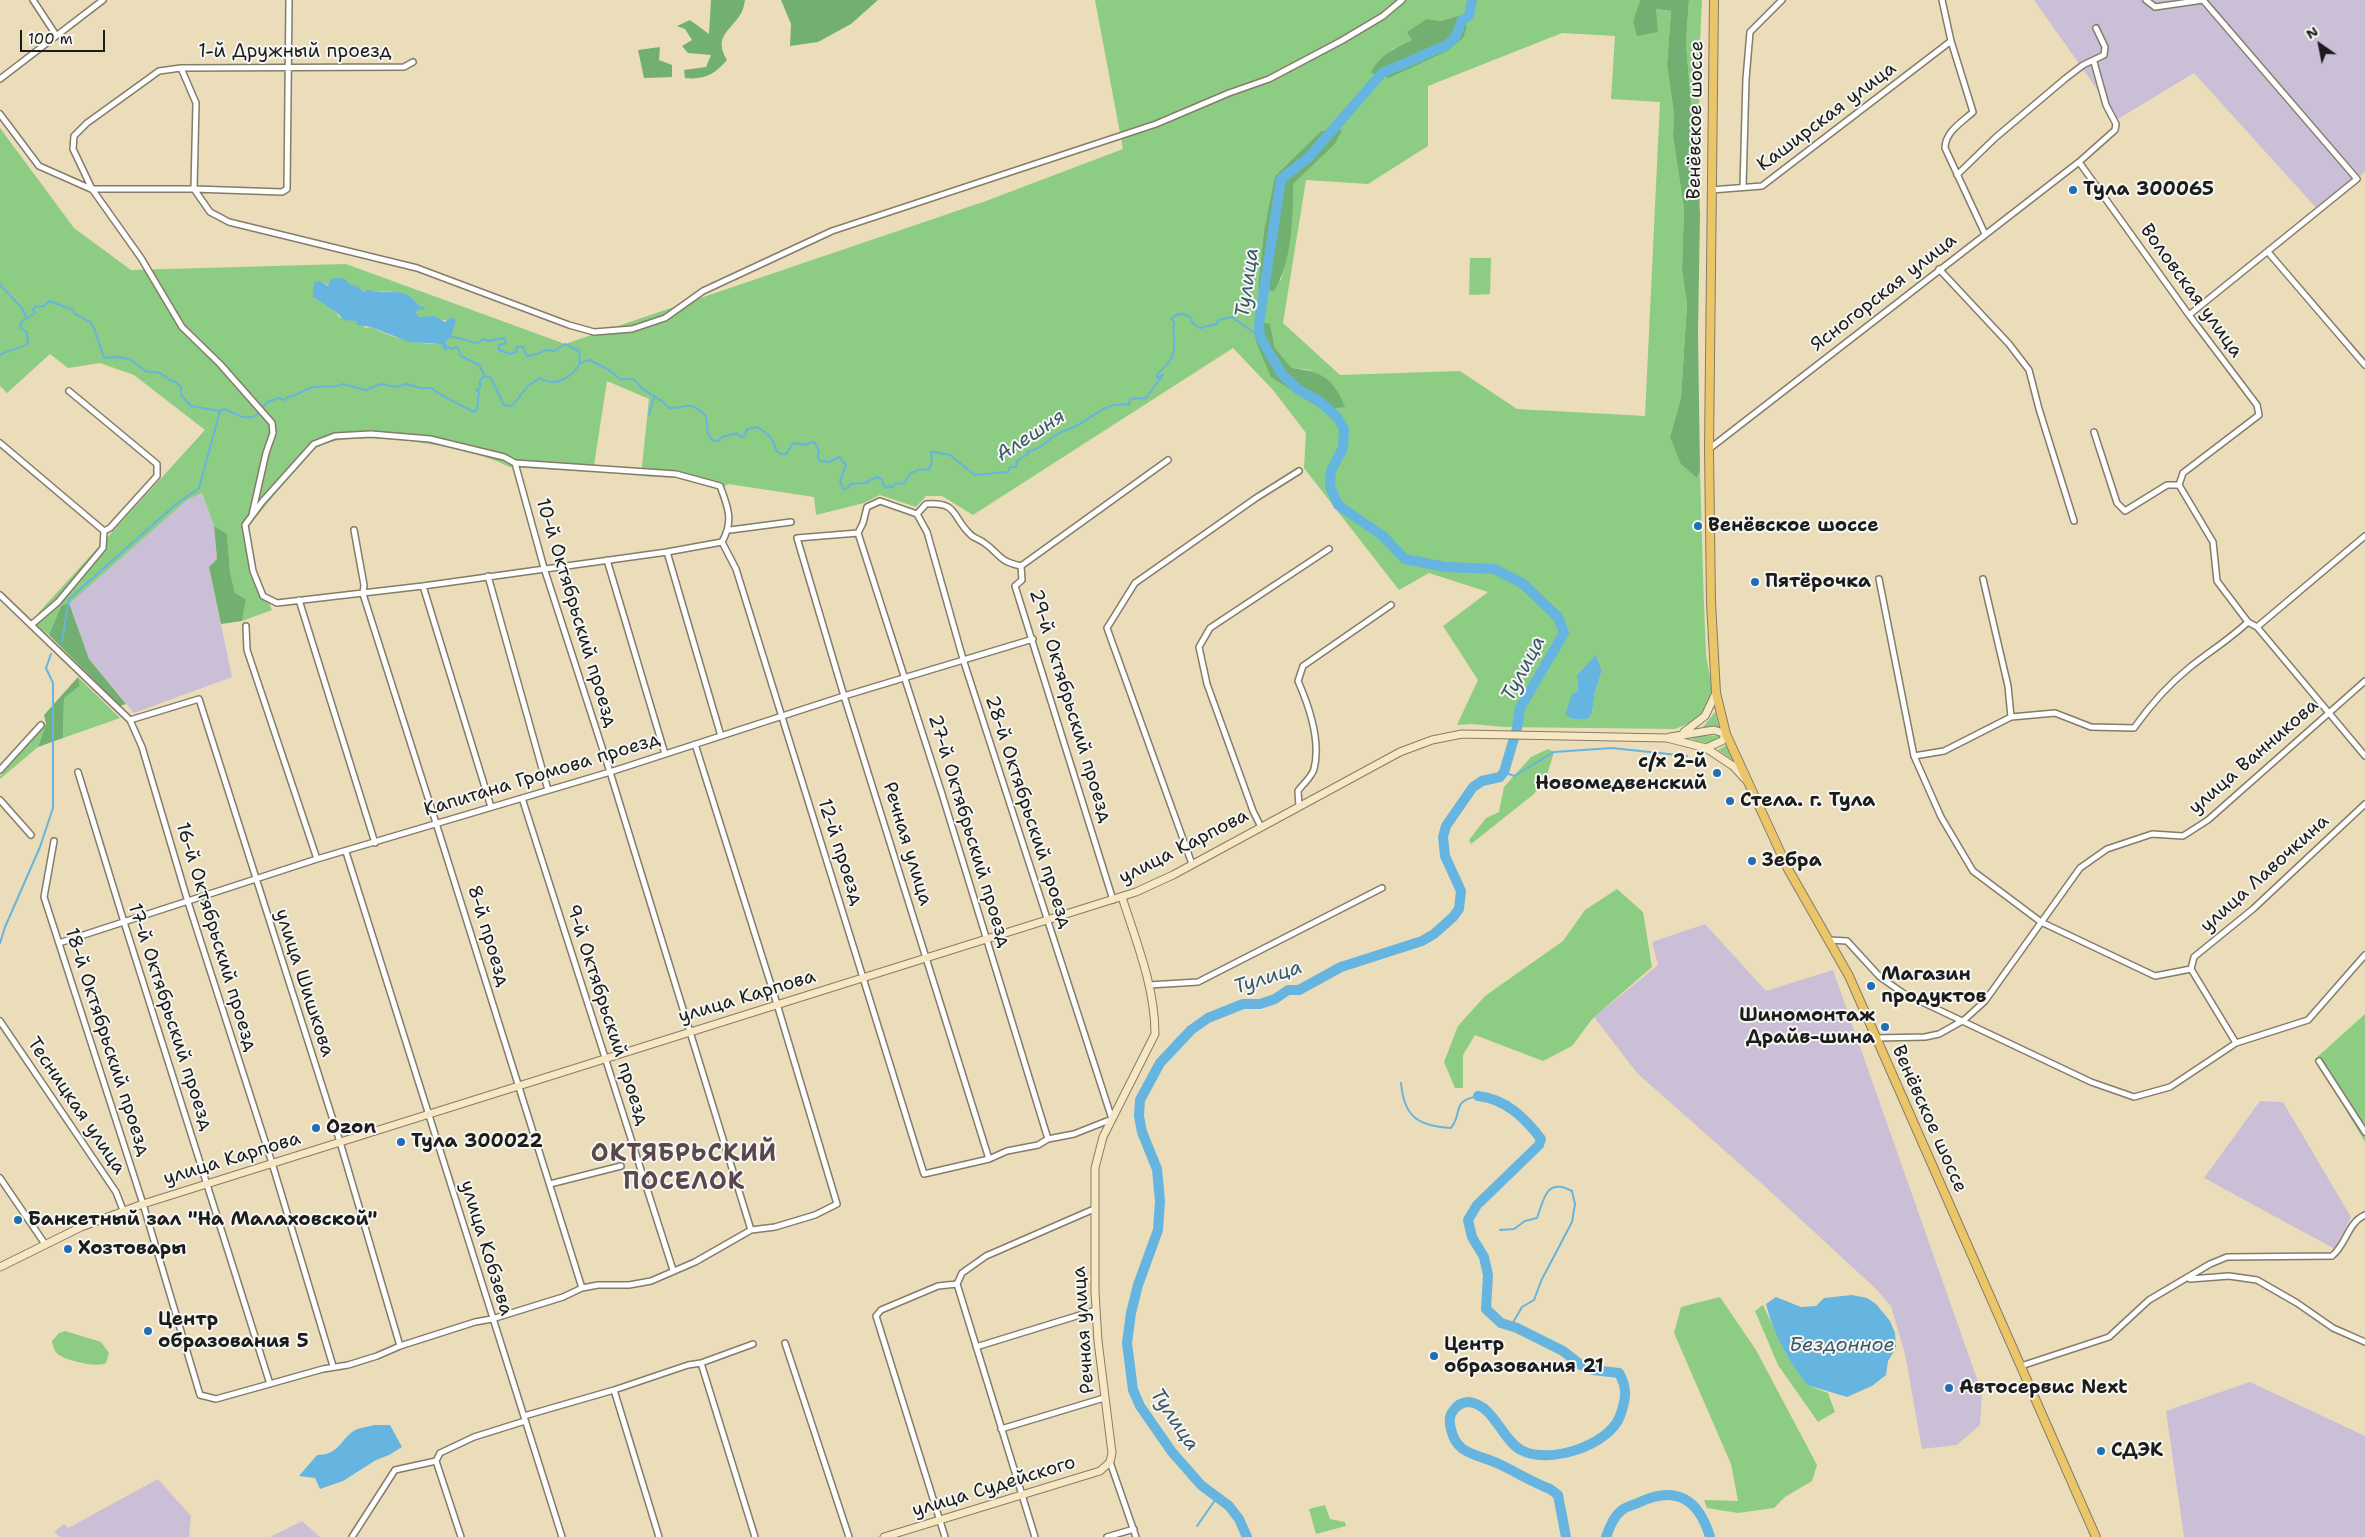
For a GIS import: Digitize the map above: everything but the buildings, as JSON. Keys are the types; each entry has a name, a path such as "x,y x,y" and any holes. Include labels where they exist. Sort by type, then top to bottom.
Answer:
{"main road":[{"name":"Венёвское шоссе","path":"1714,0 1709,449 1716,693 1726,734 1788,869 1849,976 2096,1537"},
{"path":"1680,734 1700,721 1709,710 1716,693"},
{"path":"1667,738 1680,734 1714,730 1726,734 1722,741 1706,748"},
{"name":"улица Карпова","path":"0,1267 45,1244 123,1210 1122,897 1192,864 1417,745 1446,736 1491,733 1667,738"},
{"path":"1667,738 1706,748 1733,766 1750,787"},
{"path":"1112,1119 1154,1034 1155,1018 1149,985 1122,897"},
{"name":"Речная улица","path":"1110,1462 1112,1453 1104,1398 1096,1310 1094,1209 1095,1168 1103,1137 1112,1119"},
{"name":"улица Судейского","path":"884,1537 1100,1471 1110,1462"}],"street":[{"path":"33,0 56,35"},
{"path":"0,78 103,0"},
{"path":"0,114 39,166 92,189 194,189 282,192 287,190 289,0"},
{"path":"194,189 210,212 229,222 417,268 569,325 594,332 632,329 665,318 704,291 832,231 1156,124 1229,93 1269,79 1342,42 1383,16 1402,0"},
{"path":"1743,187 1746,79 1750,32 1782,0"},
{"path":"1942,0 1950,41 1973,112 1949,133 1945,140 1945,148 1985,234"},
{"path":"2146,0 2155,7 2202,0 2357,179 2189,315"},
{"path":"1957,175 1995,138 2066,78 2084,65 2094,62 2104,55 2105,47 2096,28"},
{"name":"Каширская улица","path":"1711,190 1762,186 1950,41"},
{"name":"1-й Дружный проезд","path":"194,189 196,104 180,68 404,67 413,62"},
{"name":"Ясногорская улица","path":"1709,449 2079,162 2115,130 2116,124 2106,105 2094,62"},
{"path":"180,68 159,71 87,122 74,136 73,149 92,189 141,258 182,327 220,364 272,424 273,433 266,453 252,515"},
{"name":"Воловская улица","path":"2079,162 2189,315 2257,405 2259,415 2183,473 2179,485"},
{"path":"2268,252 2365,365"},
{"path":"1939,269 2008,344 2029,370 2039,409 2074,521"},
{"path":"69,392 157,464 157,476 110,528 104,531"},
{"path":"2094,432 2117,503 2125,511 2167,485 2179,485 2213,542 2218,581 2248,622 2257,627 2365,756"},
{"path":"371,434 430,439 504,457 515,463 676,474 720,486 728,508 730,530 722,542 667,552 362,594 277,603 263,596 253,571 245,524 314,444 335,436 371,434"},
{"path":"0,443 104,531"},
{"path":"1021,566 1168,460"},
{"name":"10-й Октябрьский проезд","path":"515,463 544,568 610,772 689,1032 752,1230"},
{"path":"1192,864 1108,628 1135,583 1256,498 1299,472"},
{"path":"858,533 867,507 880,501 917,514"},
{"name":"29-й Октябрьский проезд","path":"917,514 926,504 941,503 954,510 970,534 983,542 1006,563 1021,566 1022,580 1015,586 1113,900"},
{"name":"28-й Октябрьский проезд","path":"917,514 927,532 964,659 1112,1119"},
{"path":"730,530 791,522"},
{"name":"8-й проезд","path":"354,530 364,585 362,594 436,822 582,1288"},
{"path":"31,625 58,602 103,548 104,531"},
{"name":"Речная улица","path":"858,533 797,538 844,696 989,1159"},
{"name":"27-й Октябрьский проезд","path":"858,533 987,939 1048,1139"},
{"path":"2257,627 2365,536"},
{"name":"12-й проезд","path":"722,542 736,569 924,1174 989,1159"},
{"path":"1261,827 1253,811 1207,684 1199,647 1210,628 1329,550"},
{"path":"667,552 721,736"},
{"path":"607,560 665,754"},
{"path":"488,576 548,790"},
{"path":"1878,579 1914,756 1941,817 1973,871 2041,922 2155,976 2191,969 2236,1043"},
{"path":"1983,579 2008,686 2011,718"},
{"path":"423,586 491,807"},
{"path":"0,595 130,720"},
{"path":"299,600 375,843"},
{"path":"1299,806 1298,791 1314,771 1315,750 1312,724 1305,697 1298,681 1303,666 1391,605"},
{"path":"1914,756 1944,751 2011,718 2055,713 2091,727 2134,728 2144,714 2188,668 2231,638 2248,622"},
{"path":"246,626 247,650 317,860"},
{"name":"Капитана Громова проезд","path":"59,943 436,822 610,772 904,677 1033,639"},
{"name":"улица Ванникова","path":"1876,1038 1925,1037 1939,1034 1964,1020 1985,1001 2080,868 2107,848 2152,834 2183,836 2208,820 2365,681"},
{"name":"улица Шишкова","path":"130,720 199,699 340,1142 400,1346"},
{"name":"16-й Октябрьский проезд","path":"130,720 142,748 188,902 272,1163 334,1366"},
{"path":"0,770 41,725"},
{"path":"270,1384 334,1366 348,1365 475,1322 492,1320 563,1297 582,1288 598,1285 629,1285 652,1281 673,1270 695,1262 752,1230 775,1227 815,1215 837,1204 696,744"},
{"name":"17-й Октябрьский проезд","path":"78,772 270,1384"},
{"name":"9-й Октябрьский проезд","path":"522,798 673,1270"},
{"path":"0,800 31,835"},
{"name":"улица Лавочкина","path":"2191,969 2194,957 2252,909 2365,804"},
{"name":"18-й Октябрьский проезд","path":"54,841 44,898 143,1204 200,1394 216,1399 270,1384"},
{"name":"улица Кобзева","path":"346,852 492,1320 562,1537"},
{"path":"1149,985 1198,982 1382,888"},
{"path":"1829,940 1847,941 1880,977 1903,993 1964,1020 2091,1082 2134,1097 2170,1088 2236,1043 2308,1020 2365,955"},
{"name":"Тесницкая улица","path":"0,1021 116,1192 123,1210"},
{"path":"2319,1061 2365,1132"},
{"path":"989,1159 1007,1151 1038,1145 1048,1139 1074,1134 1112,1119"},
{"path":"550,1184 620,1166"},
{"path":"0,1178 45,1244"},
{"path":"1035,1537 957,1284 962,1273 986,1256 1094,1209"},
{"path":"2021,1366 2109,1338 2149,1300 2210,1264 2227,1257 2332,1256 2342,1245 2356,1220 2365,1216"},
{"path":"2187,1279 2229,1276 2257,1280 2297,1303 2333,1328 2365,1342"},
{"path":"945,1537 876,1316 881,1310 938,1286 957,1284"},
{"path":"976,1347 1096,1310"},
{"path":"785,1343 849,1537"},
{"path":"461,1537 436,1461 440,1453 474,1437 524,1418 688,1365 701,1364 754,1344"},
{"path":"701,1364 755,1537"},
{"path":"614,1390 659,1537"},
{"path":"1001,1429 1104,1398"},
{"path":"352,1537 395,1470 436,1461"},
{"name":"Речная улица","path":"1110,1462 1136,1537"},
{"path":"1106,1537 1134,1529"}],"shaded area":[{"path":"2034,0 2365,0 2365,172 2319,211 2194,73 2118,119"},
{"path":"202,493 214,526 217,559 209,568 232,677 134,713 89,659 69,603 187,500"},
{"path":"1705,924 1766,991 1833,970 1982,1393 1980,1425 1957,1445 1922,1449 1905,1354 1891,1306 1875,1288 1760,1182 1637,1073 1594,1017 1658,965 1652,942"},
{"path":"2260,1101 2283,1102 2351,1217 2335,1249 2204,1178"},
{"path":"2250,1382 2365,1436 2365,1537 2184,1537 2166,1411"},
{"path":"158,1479 191,1516 189,1537 60,1537 54,1532 64,1524 68,1528"},
{"path":"302,1521 320,1537 270,1537"}],"green space":[{"path":"711,0 745,0 741,13 722,40 723,52 727,60 709,75 698,78 685,78 684,70 706,67 711,55 688,53 682,46 692,40 685,29 677,26 690,20 709,34"},
{"path":"781,0 878,0 851,24 818,42 790,46 791,24"},
{"path":"1095,0 1640,0 1633,21 1656,9 1671,11 1667,65 1674,114 1673,136 1684,209 1682,269 1687,304 1681,398 1670,437 1697,477 1700,470 1706,653 1711,681 1710,698 1701,714 1692,721 1675,729 1457,725 1478,680 1443,626 1488,592 1429,573 1399,590 1304,468 1306,433 1273,390 1233,348 973,515 942,496 926,496 916,507 880,495 864,503 816,515 814,497 728,484 719,490 677,478 641,476 649,399 607,381 593,472 509,467 493,459 470,452 413,441 356,438 333,441 316,448 312,452 249,526 256,570 272,610 242,621 246,599 235,593 230,572 227,535 214,526 202,493 187,500 70,603 61,606 49,635 31,621 205,430 134,375 100,363 68,368 50,354 7,393 0,386 0,128 74,228 131,270 346,264 565,344 986,201 1123,149","holes":["1457,16 1409,68 1389,78 1391,50 1412,40 1427,19 1441,21","1562,33 1615,36 1611,99 1660,102 1645,416 1517,409 1460,371 1340,375 1283,323 1306,180 1368,184 1428,146 1428,86","1321,131 1335,144 1292,184 1286,257 1281,280 1258,287 1264,230 1275,176","320,281 331,285 352,286 365,292 402,293 414,300 419,306 416,312 419,317 456,321 451,336 442,347 440,344 414,342 371,327 366,328 356,321 339,317 336,312 313,297","1270,324 1275,348 1292,368 1312,370 1271,377","1596,656 1602,671 1595,692 1592,713 1572,694 1578,691 1577,675"]},
{"path":"1640,0 1689,0 1686,43 1700,214 1698,333 1700,470 1697,478 1681,464 1670,437 1681,398 1687,304 1682,269 1684,209 1673,136 1674,114 1667,65 1671,11 1656,9 1658,32 1637,36 1633,21"},
{"path":"1689,0 1702,0 1699,65 1700,214 1686,43"},
{"path":"1457,16 1467,26 1463,38 1447,51 1389,78 1371,73 1378,61 1394,49 1412,40 1407,32 1427,19 1441,21"},
{"path":"660,47 659,60 672,65 672,77 644,78 638,50"},
{"path":"1342,130 1335,144 1293,184 1292,225 1285,267 1274,291 1258,287 1264,230 1275,176 1321,131"},
{"path":"1470,258 1491,258 1490,294 1469,295"},
{"path":"1255,320 1270,324 1275,348 1292,368 1319,374 1326,378 1336,389 1345,407 1323,410 1271,377 1256,342"},
{"path":"214,526 227,534 230,572 235,593 246,599 242,621 221,624 209,567 217,559"},
{"path":"69,603 89,659 126,704 120,706 49,635 61,606"},
{"path":"78,677 120,718 63,738 64,698 80,686"},
{"path":"78,677 80,686 64,698 63,738 38,747 46,724 44,715"},
{"path":"1715,712 1719,727 1703,727"},
{"path":"46,724 38,747 0,779 0,776"},
{"path":"1686,736 1722,736 1714,742 1705,743"},
{"path":"1727,745 1734,759 1733,760 1718,750"},
{"path":"1548,749 1554,752 1547,775 1534,794 1471,844 1469,840 1486,818 1499,812 1504,787 1531,757"},
{"path":"1617,889 1643,912 1652,967 1593,1018 1572,1046 1543,1061 1475,1035 1463,1055 1463,1088 1455,1088 1444,1062 1458,1026 1485,996 1563,941 1585,910"},
{"path":"2365,1014 2365,1142 2315,1059"},
{"path":"1720,1297 1756,1350 1817,1465 1812,1481 1785,1497 1774,1508 1738,1513 1707,1508 1704,1500 1738,1501 1731,1464 1674,1333 1681,1307"},
{"path":"1763,1305 1786,1354 1807,1385 1828,1393 1835,1412 1818,1422 1778,1365 1755,1311"},
{"path":"65,1331 101,1342 109,1353 106,1363 96,1365 82,1363 57,1354 52,1341 59,1333"},
{"path":"1325,1505 1330,1519 1345,1522 1346,1526 1316,1534 1309,1509"}],"water":[{"path":"331,279 345,279 349,284 365,292 367,290 408,295 419,306 425,307 424,310 419,309 416,312 419,317 434,316 445,322 452,317 456,321 451,337 445,343 448,347 446,351 440,344 409,342 371,327 357,325 356,321 344,320 336,312 313,297 314,283 320,281 328,286"},
{"path":"1596,655 1602,671 1595,692 1592,713 1587,719 1574,719 1565,715 1572,694 1578,691 1577,675"},
{"name":"Бездонное","path":"1852,1295 1867,1298 1876,1304 1890,1321 1895,1333 1896,1348 1888,1361 1886,1375 1872,1386 1847,1397 1807,1385 1782,1347 1766,1304 1776,1297 1801,1307 1816,1306 1824,1298"},
{"path":"374,1425 390,1425 402,1447 376,1460 343,1481 320,1489 315,1478 299,1476 317,1455 334,1450 354,1431"}],"waterway":[{"name":"Тулица","path":"1247,1537 1239,1519 1229,1506 1201,1485 1172,1452 1140,1406 1133,1390 1127,1343 1131,1313 1138,1285 1158,1230 1160,1201 1157,1169 1142,1132 1139,1116 1140,1100 1160,1063 1191,1030 1208,1018 1243,1004 1260,1004 1275,999 1288,990 1299,990 1341,967 1422,941 1434,934 1453,917 1459,909 1461,891 1445,856 1443,837 1446,826 1473,787 1482,781 1500,777 1504,772 1517,728 1520,708 1564,633 1558,617 1522,583 1494,569 1445,567 1405,559 1383,536 1338,505 1330,486 1331,471 1343,448 1344,429 1337,417 1319,401 1299,390 1282,374 1260,337 1259,323 1281,179 1309,157 1382,73 1447,45 1456,36 1462,20 1469,16 1472,0"},
{"path":"0,285 21,307 27,318"},
{"name":"Алешня","path":"0,355 28,343 27,332 20,328 21,322 35,313 33,310 35,307 44,306 49,301 74,310 74,313 91,323 104,358 130,359 145,371 160,373 181,387 181,395 191,406 220,411 224,409 246,417 255,416 259,413"},
{"name":"Алешня","path":"264,406 266,403 278,398 285,400 288,397 314,387 342,384 366,390 381,384 396,387 407,384 420,388 431,388 474,412 477,409 479,392 476,390 480,388 480,380 485,376 491,378 504,405 512,406 528,386 540,378 552,382 563,380 573,373 580,363 590,360 609,370 620,379 634,379 642,388 669,408 692,406 700,411 706,416 708,434 712,440 718,441 722,437 737,433 739,436 744,437 747,429 757,427 771,438 779,453 786,454 793,443 805,445 812,442 815,443 819,451 818,458 820,461 829,462 839,457 846,465 840,481 843,489 848,488 850,484 865,483 877,477 882,479 883,485 886,488 889,486 892,488 895,484 905,483 908,476 914,472 921,469 929,470 932,461 931,452 950,455 975,475 1008,472 1010,467 1016,467 1017,461 1028,454 1028,451 1039,447 1056,435 1078,425 1102,410 1114,405 1129,405 1130,399 1146,398 1163,375 1157,378 1157,375 1172,357 1174,349 1174,322 1171,319 1176,315 1183,314 1188,316 1191,318 1192,323 1200,328 1217,324 1218,320 1232,317 1260,337"},
{"path":"451,337 479,343 482,339 488,341 504,338 506,343 499,345 499,350 510,354 516,352 517,347 522,346 527,356 538,354 544,350 554,351 565,344 579,351 580,363"},
{"path":"448,347 453,349 457,346 461,356 479,365 485,376"},
{"path":"649,415 654,397"},
{"path":"62,641 69,599 175,505 199,488 220,411"},
{"path":"0,943 5,927 40,847 53,808 53,683 46,668 51,654"},
{"path":"1504,772 1514,776 1554,752 1612,748 1687,756"},
{"path":"1401,1083 1405,1104 1409,1112 1421,1122 1440,1127 1451,1128 1461,1104 1469,1098 1478,1096"},
{"path":"1478,1096 1506,1105 1521,1117 1541,1139 1539,1145 1477,1205 1468,1220 1472,1237 1484,1257 1488,1275 1486,1309 1501,1323 1517,1328 1563,1351 1581,1365 1593,1370 1619,1373 1624,1384 1625,1394 1624,1404 1614,1427 1591,1444 1561,1454 1533,1454 1521,1450 1508,1439 1485,1409 1469,1402 1462,1403 1455,1409 1450,1417 1450,1426 1454,1438 1463,1449 1499,1464 1550,1489 1558,1495 1566,1537"},
{"path":"1500,1230 1514,1229 1525,1221 1537,1218 1544,1197 1551,1188 1563,1187 1572,1191 1575,1204 1572,1222 1541,1281 1534,1300 1522,1307 1511,1326"},
{"path":"1606,1537 1614,1519 1622,1510 1653,1497 1665,1495 1685,1499 1693,1505 1700,1514 1710,1537"},
{"path":"1197,1526 1218,1496"}],"place":[{"name":"Тула 300065","path":"2073,190"},
{"name":"Венёвское шоссе","path":"1698,526"},
{"name":"Пятёрочка","path":"1755,582"},
{"name":"с/х 2-й Новомедвенский","path":"1717,773"},
{"name":"Стела. г. Тула","path":"1730,801"},
{"name":"Зебра","path":"1752,861"},
{"name":"Магазин продуктов","path":"1871,986"},
{"name":"Шиномонтаж Драйв-шина","path":"1885,1027"},
{"name":"Ozon","path":"316,1128"},
{"name":"Тула 300022","path":"401,1142"},
{"name":"Банкетный зал \"На Малаховской\"","path":"18,1220"},
{"name":"Хозтовары","path":"68,1249"},
{"name":"Центр образования 5","path":"148,1331"},
{"name":"Центр образования 21","path":"1434,1356"},
{"name":"Автосервис Next","path":"1949,1388"},
{"name":"СДЭК","path":"2101,1451"}],"district":[{"name":"ОКТЯБРЬСКИЙ ПОСЕЛОК","path":"684,1169"}]}
